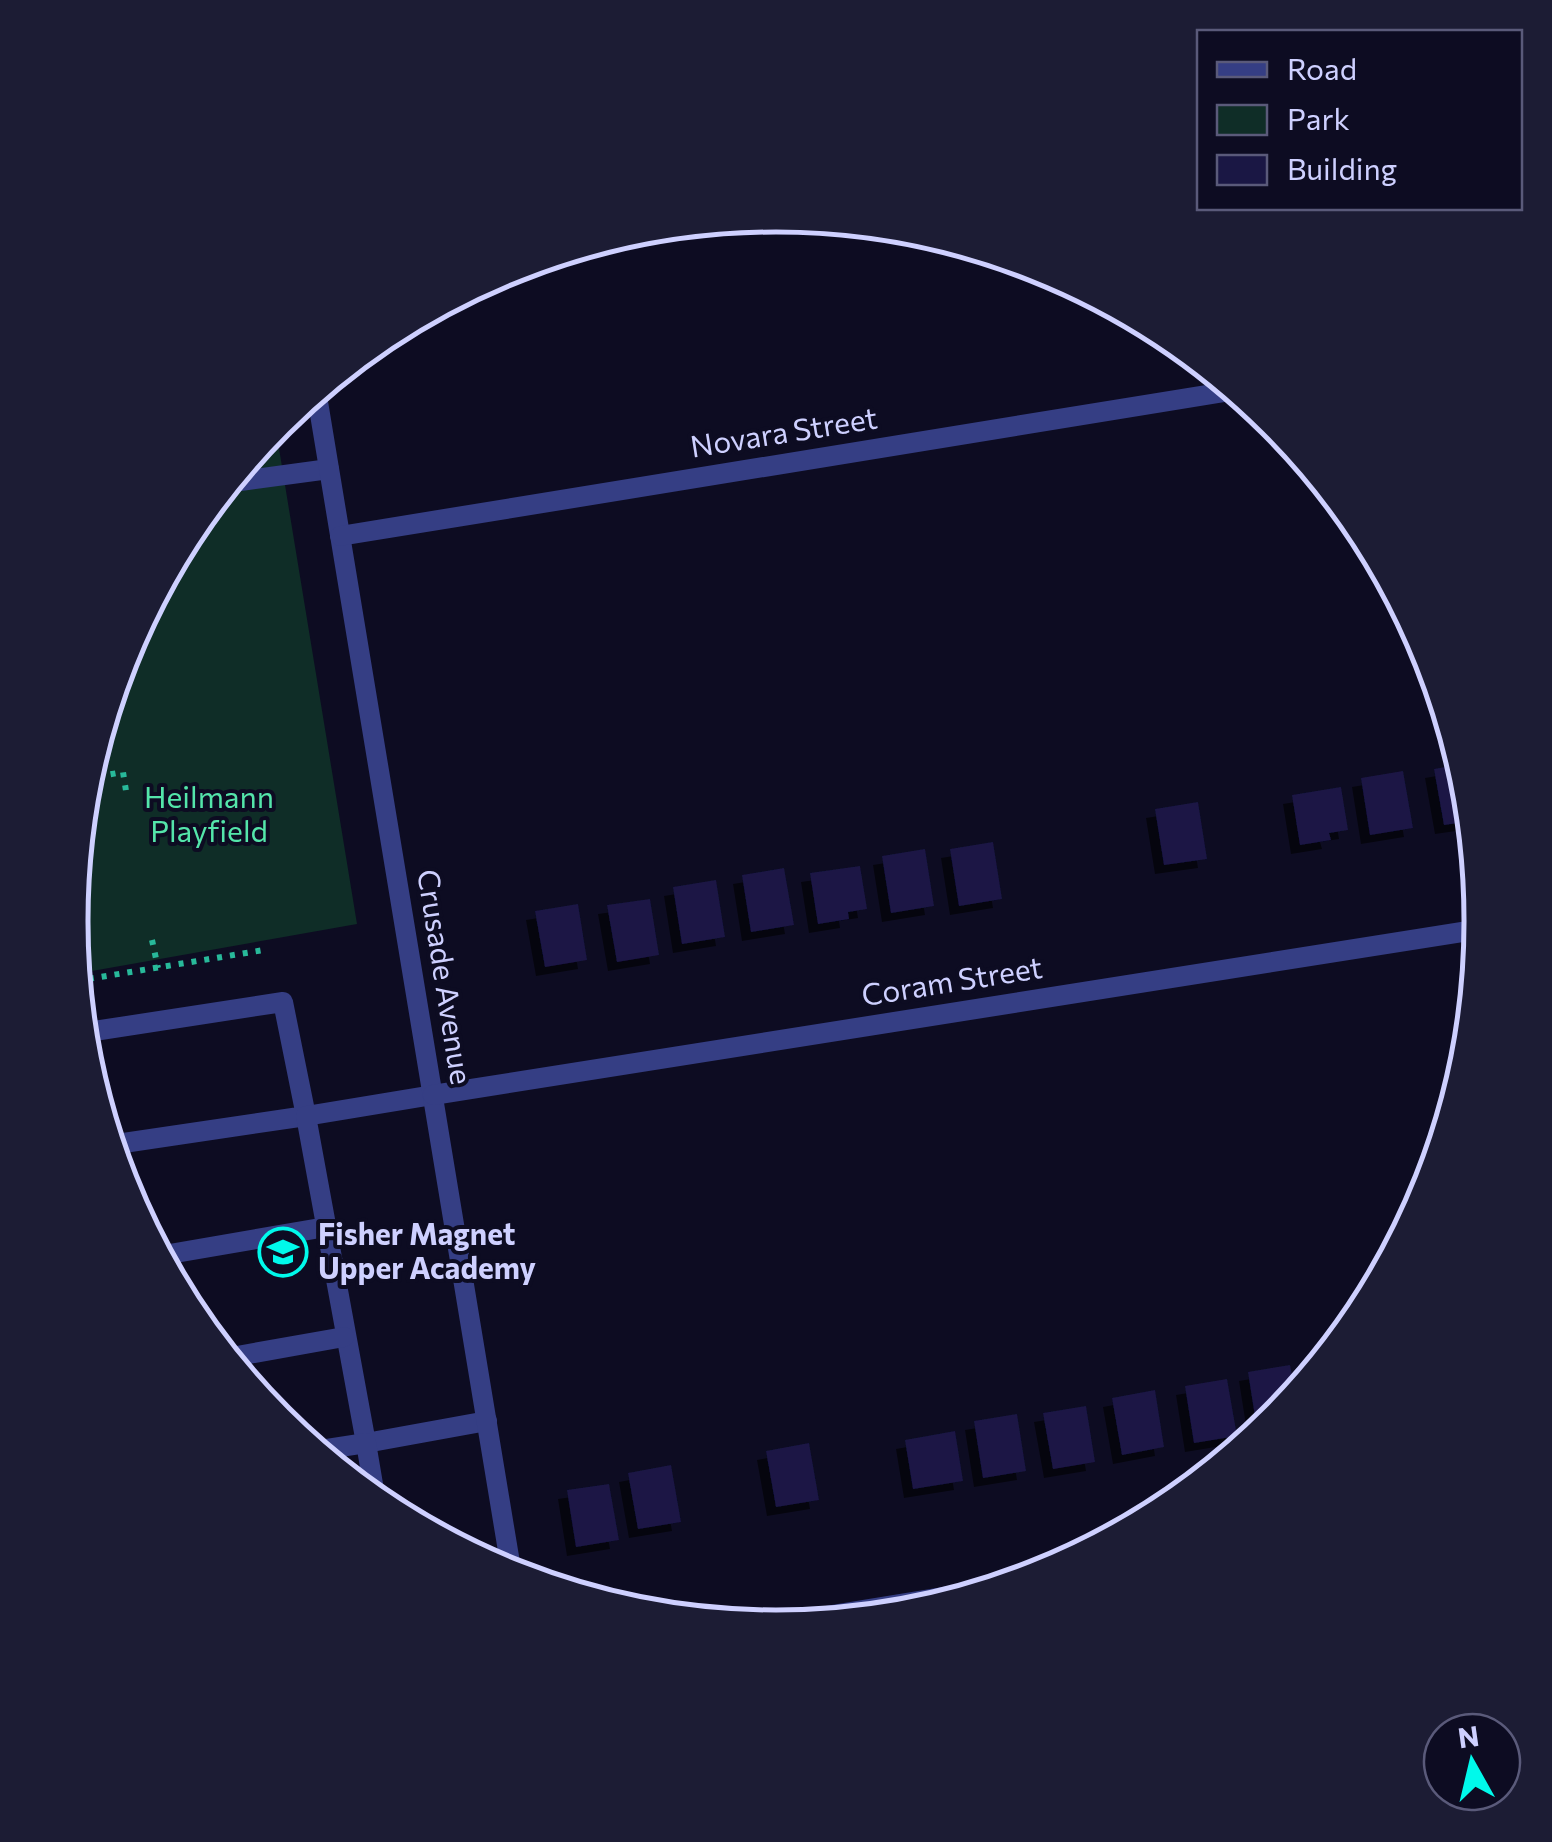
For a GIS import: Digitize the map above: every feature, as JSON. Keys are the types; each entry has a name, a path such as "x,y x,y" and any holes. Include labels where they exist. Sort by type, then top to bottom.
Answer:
{"street":[{"name":"Novara Street","path":"340,536 1218,393"},
{"name":"Crusade Avenue","path":"319,406 509,1555"},
{"path":"248,480 329,469"},
{"name":"Coram Street","path":"124,1143 1464,932"},
{"path":"97,1031 283,1002 372,1478"},
{"path":"174,1253 326,1227"},
{"path":"242,1355 344,1337"},
{"path":"334,1448 487,1421"}],"path":[{"path":"104,776 123,772 127,798"},
{"path":"152,940 158,968"},
{"path":"90,980 264,950"}],"green space":[{"name":"Heilmann Playfield","path":"278,445 357,924 89,971 93,831 124,700 180,577 230,502"}],"building":[{"path":"1446,767 1458,823 1444,825 1434,769"},
{"path":"1403,771 1413,828 1370,835 1361,778"},
{"path":"1341,787 1348,830 1329,833 1331,840 1300,845 1292,795"},
{"path":"1198,802 1207,859 1164,865 1155,809"},
{"path":"993,842 1002,899 959,906 950,849"},
{"path":"925,849 934,906 891,913 882,856"},
{"path":"860,866 867,909 848,912 849,919 818,924 810,873"},
{"path":"784,868 794,925 751,932 742,875"},
{"path":"716,880 725,937 682,944 673,887"},
{"path":"650,899 659,955 617,962 607,905"},
{"path":"578,904 587,960 545,967 535,911"},
{"path":"1290,1365 1292,1377 1255,1416 1248,1372"},
{"path":"1227,1379 1236,1433 1194,1443 1185,1386"},
{"path":"1155,1390 1164,1447 1122,1455 1112,1398"},
{"path":"1086,1406 1095,1462 1053,1469 1043,1413"},
{"path":"1017,1414 1026,1471 983,1478 974,1421"},
{"path":"955,1431 963,1481 913,1489 905,1440"},
{"path":"809,1443 819,1500 776,1507 766,1451"},
{"path":"671,1465 681,1522 638,1529 628,1473"},
{"path":"609,1484 619,1540 576,1547 567,1490"}],"place":[{"name":"Fisher Magnet Upper Academy","path":"283,1252"}]}
